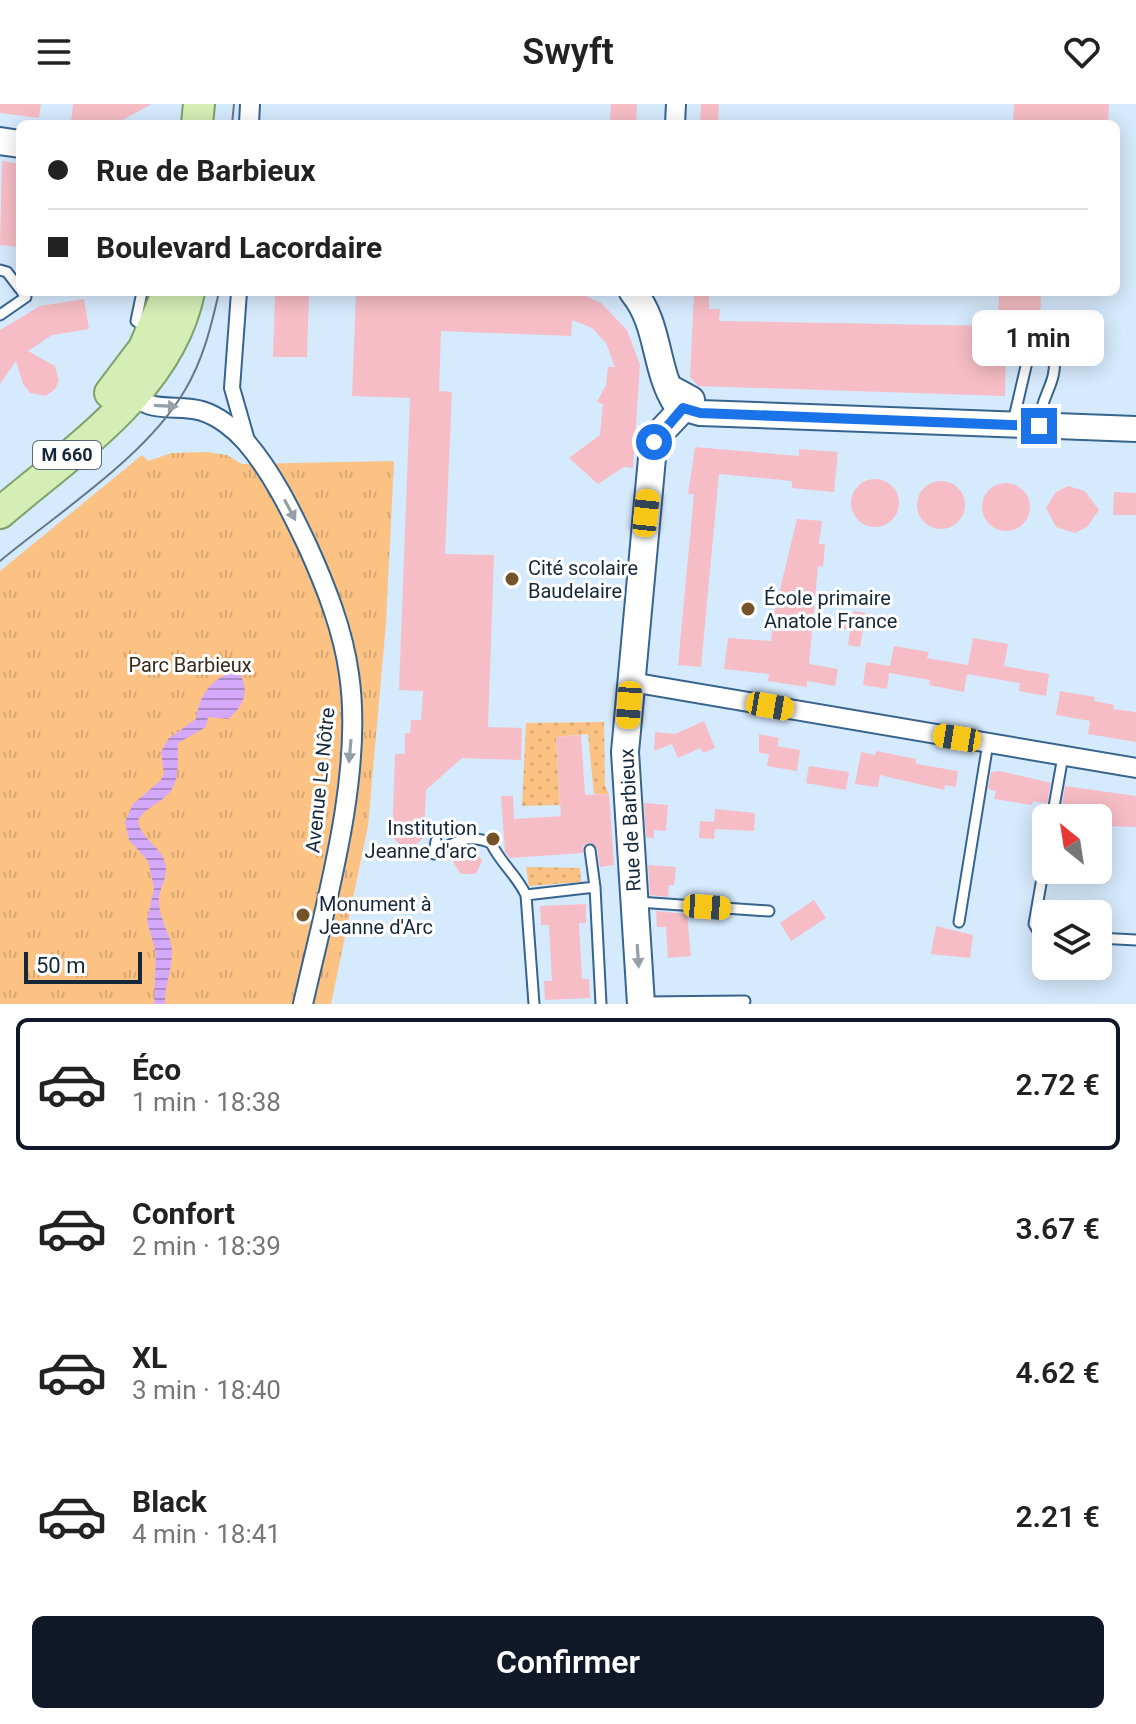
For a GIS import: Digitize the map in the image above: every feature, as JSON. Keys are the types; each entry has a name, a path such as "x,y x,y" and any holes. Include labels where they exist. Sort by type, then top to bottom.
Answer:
{"main road":[{"name":"M 660","path":"0,491 128,388 166,296"},
{"name":"M 660","path":"0,513 175,340 188,296"},
{"path":"635,296 651,321 659,364 681,399"},
{"name":"Rue de Barbieux","path":"641,1003 625,752 653,447 681,399"}],"street":[{"path":"239,296 232,388 248,444"},
{"name":"Avenue Le Nôtre","path":"128,388 150,405 202,411 216,417 248,444 285,500 313,559 340,630 349,673 352,729 343,806 303,1004"},
{"path":"681,399 1039,420 1136,429"},
{"path":"1039,420 1136,417"},
{"path":"631,682 1136,768"}],"lane":[{"path":"0,270 7,272 16,284"},
{"path":"0,315 25,296"},
{"path":"141,296 136,321 153,331"},
{"path":"1013,419 1027,362 1040,354 1054,354 1055,378 1042,400 1039,420"},
{"path":"959,922 988,743"},
{"path":"1054,804 1063,756"},
{"path":"436,841 434,854 456,840 477,837 491,843 501,864 518,878 526,895 534,1004"},
{"path":"590,850 601,1004"},
{"path":"526,895 595,887"},
{"path":"635,902 769,911"},
{"path":"1112,939 1136,940"},
{"path":"641,1003 745,1001"}],"green space":[{"name":"Parc Barbieux","path":"172,453 227,455 242,464 394,461 386,623 368,826 331,1004 0,1004 0,571 142,455 148,461"},
{"path":"604,722 605,786 609,794 594,794 588,734 556,737 560,805 522,806 526,723"},
{"path":"526,867 580,868 581,882 529,886"}],"shaded area":[{"path":"233,671 240,674 245,693 238,710 228,719 208,717 206,727 178,743 175,784 138,820 166,867 159,902 172,956 165,1004 154,1004 156,953 147,921 154,888 148,861 129,840 125,822 133,804 164,774 161,752 168,739 196,719 207,689"}],"building":[{"path":"0,104 41,104 39,118 0,113"},
{"path":"73,104 152,104 122,120 71,120"},
{"path":"611,104 637,104 636,120 610,120"},
{"path":"701,104 719,104 718,120 700,120"},
{"path":"1014,104 1109,104 1108,120 1013,120"},
{"path":"2,161 16,163 16,247 0,245"},
{"path":"275,296 309,296 307,357 273,357"},
{"path":"356,296 586,296 601,303 627,330 640,365 633,468 624,467 598,484 569,458 600,435 603,404 597,402 606,385 608,367 615,367 606,343 592,328 572,320 571,336 441,331 439,391 452,392 445,554 494,555 488,727 522,728 521,760 462,758 426,790 424,837 414,847 401,846 392,836 395,754 405,754 405,733 410,733 411,720 421,720 423,691 399,690 410,398 352,396"},
{"path":"694,296 709,296 709,309 720,309 719,321 998,326 999,296 1041,296 1040,332 1025,332 1024,342 1006,346 1005,396 698,386 690,377"},
{"path":"84,299 89,329 52,335 28,351 55,366 59,380 55,389 46,396 30,393 23,384 16,361 0,384 0,330 40,306"},
{"path":"695,447 799,456 799,449 838,452 834,492 792,488 792,481 719,474 701,667 678,665 694,494 688,494"},
{"path":"875,479 892,486 899,503 892,520 875,527 858,520 851,503 858,486"},
{"path":"941,481 958,488 965,505 958,522 941,529 924,522 917,505 924,488"},
{"path":"1006,483 1023,490 1030,507 1023,524 1006,531 989,524 982,507 989,490"},
{"path":"1068,486 1085,491 1099,510 1087,527 1075,533 1056,527 1046,508 1056,492"},
{"path":"1114,492 1136,493 1136,515 1113,515"},
{"path":"797,519 822,521 819,544 825,544 823,567 818,566 809,664 838,669 835,686 807,681 807,687 768,681 769,674 724,669 728,638 771,641 774,614"},
{"path":"854,611 866,613 860,647 848,645 850,630 843,629 845,614 853,615"},
{"path":"973,638 1008,644 1004,666 1049,674 1046,696 1019,691 1020,683 967,674 964,692 929,685 930,680 889,673 887,689 863,685 866,662 890,666 894,646 929,652 927,658 968,665"},
{"path":"1060,691 1095,697 1094,701 1114,705 1113,709 1136,712 1136,742 1088,734 1090,721 1056,715"},
{"path":"704,721 715,748 703,753 700,748 678,758 672,744 654,751 655,732 675,734"},
{"path":"759,734 779,738 777,746 800,750 797,771 767,766 769,754 759,753"},
{"path":"581,735 585,795 609,794 614,865 600,867 597,848 590,843 583,846 583,853 510,858 505,852 501,796 513,796 514,819 561,816 556,737"},
{"path":"876,751 916,759 916,764 958,771 956,787 945,785 944,790 880,775 878,787 855,784 861,752 875,755"},
{"path":"809,766 849,772 846,790 806,783"},
{"path":"1000,771 1051,783 1047,804 1033,801 1032,805 994,799 996,791 988,789 991,772"},
{"path":"1065,786 1136,796 1136,827 1112,826 1112,804 1062,804"},
{"path":"644,803 668,805 666,831 654,830 654,838 646,837"},
{"path":"715,809 755,813 754,831 715,829 714,839 699,838 700,821 714,822"},
{"path":"460,849 475,849 482,861 476,874 461,874 453,862"},
{"path":"648,865 676,867 674,885 669,885 668,897 650,895"},
{"path":"814,900 826,918 791,941 780,923"},
{"path":"586,904 586,923 579,923 582,979 589,979 590,998 545,1000 544,981 552,981 549,925 541,925 540,906"},
{"path":"656,911 687,914 691,956 668,958 666,927 657,927"},
{"path":"936,926 973,935 970,958 931,954"}],"tram line":[{"path":"232,120 234,104"},
{"path":"0,561 100,482 169,414 197,367 218,296"}],"place":[{"name":"Cité scolaire Baudelaire","path":"512,579"},
{"name":"École primaire Anatole France","path":"748,609"},
{"name":"Institution Jeanne d'arc","path":"493,839"},
{"name":"Monument à Jeanne d'Arc","path":"303,915"}],"route":[{"path":"654,442 683,408 700,413 1039,426"}]}
